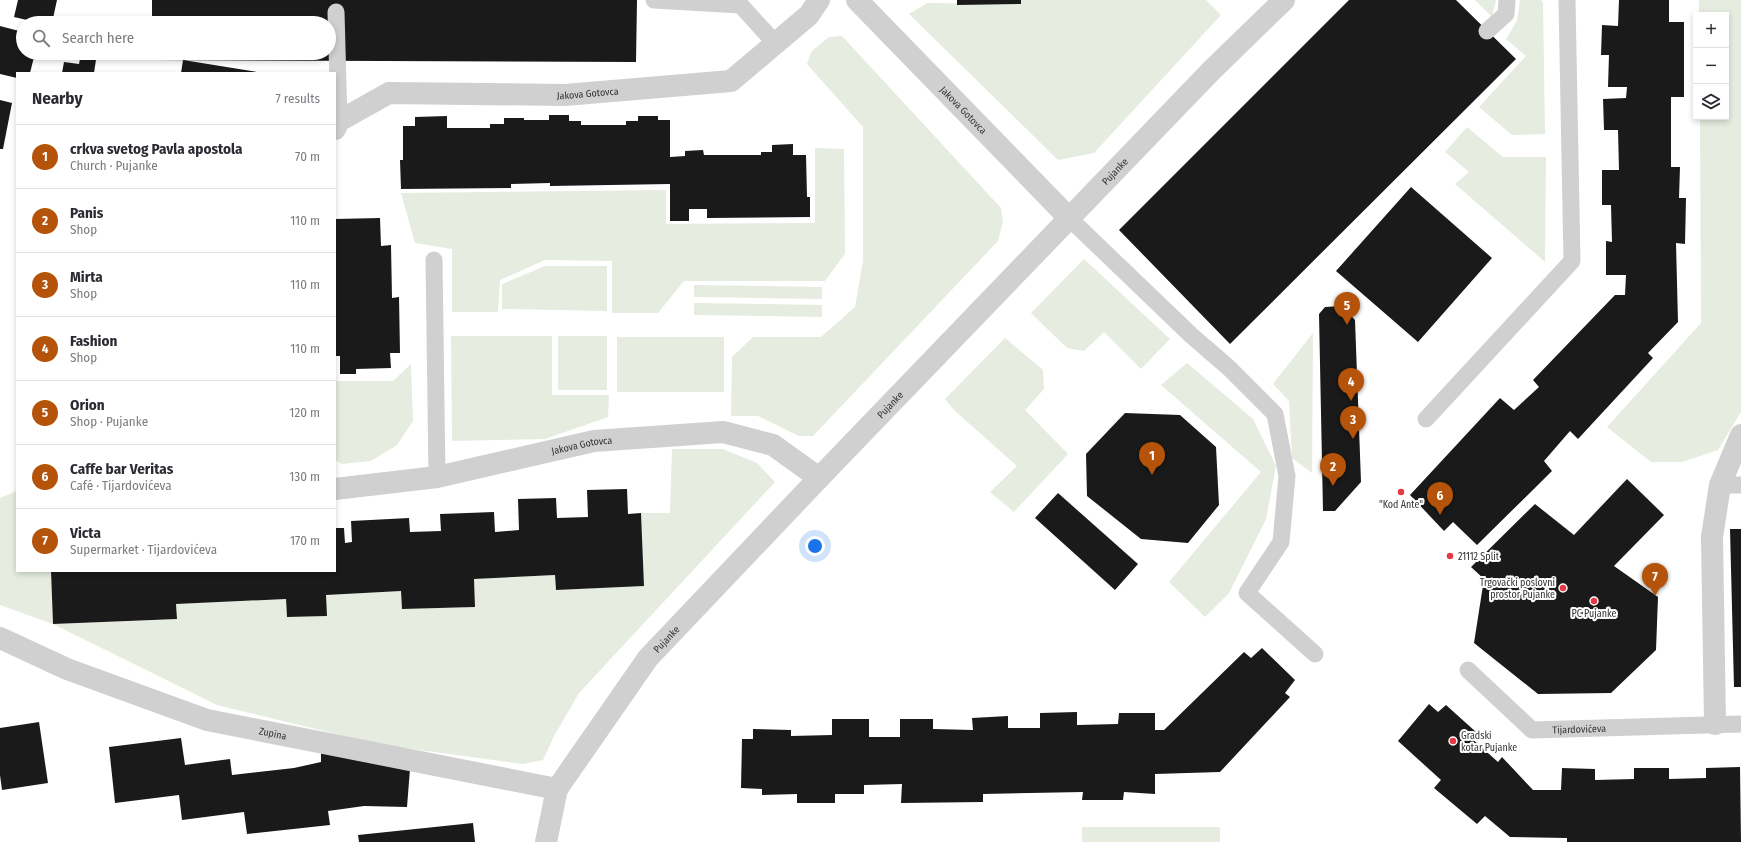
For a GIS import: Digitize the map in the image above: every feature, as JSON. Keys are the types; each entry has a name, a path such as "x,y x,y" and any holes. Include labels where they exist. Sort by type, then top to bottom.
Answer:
{"street":[{"name":"Jakova Gotovca","path":"337,125 389,93 565,95 731,81 809,15 819,0"},
{"name":"Jakova Gotovca","path":"857,0 1070,219"},
{"name":"Pujanke","path":"546,842 557,789 648,658 819,478 1211,72 1284,0"},
{"name":"Jakova Gotovca","path":"336,489 437,477 594,441 723,432 773,445 819,478"},
{"path":"1714,724 1712,536 1730,485 1741,435"},
{"name":"Zupina","path":"0,638 67,669 207,720 557,789"}],"lane":[{"path":"654,0 738,2 775,44"},
{"path":"1487,31 1506,14 1507,0"},
{"path":"1426,419 1572,261 1567,0"},
{"path":"336,12 337,125"},
{"path":"1070,219 1192,336 1229,368 1275,414 1287,476 1282,542 1247,593 1315,654"},
{"path":"434,260 437,477"},
{"name":"Tijardovićeva","path":"1468,670 1532,730 1741,724"}],"shaded area":[{"path":"1021,0 1206,0 1221,15 1094,153 1058,160 909,14 927,3 1021,4"},
{"path":"1475,0 1496,0 1492,17"},
{"path":"1520,0 1541,0 1543,3 1545,134 1512,135 1479,107 1526,56 1506,39 1517,21"},
{"path":"1699,0 1741,0 1741,412 1718,450 1682,462 1651,462 1607,427 1701,323 1700,120 1729,120 1729,12 1699,12"},
{"path":"842,36 1001,208 1003,222 998,241 813,436 799,436 758,416 731,416 732,357 753,337 821,337 855,307 863,261 863,127 807,64 811,52 829,37"},
{"path":"1467,127 1503,157 1546,157 1545,262 1455,184 1469,172 1445,152"},
{"path":"815,148 844,149 845,254 825,281 684,281 658,313 612,313 612,261 545,260 500,280 498,312 452,312 452,249 415,243 401,193 666,190 666,224 815,223"},
{"path":"1084,259 1170,339 1141,369 1104,332 1084,351 1067,348 1031,313"},
{"path":"545,266 607,266 607,311 502,309 502,284"},
{"path":"694,285 822,287 822,299 694,297"},
{"path":"694,303 822,305 822,317 694,315"},
{"path":"1313,333 1312,473 1292,458 1289,401 1273,384"},
{"path":"451,336 552,336 552,395 609,395 608,417 545,439 452,441"},
{"path":"558,336 607,336 607,390 558,390"},
{"path":"617,337 724,337 724,392 617,392"},
{"path":"1005,338 1043,370 1044,389 1025,410 1068,454 1014,512 990,492 1017,466 955,411 945,399"},
{"path":"1187,363 1253,419 1276,466 1266,519 1229,593 1205,617 1169,582 1261,472 1161,385"},
{"path":"411,364 413,421 397,445 371,461 342,464 336,461 336,381 393,381"},
{"path":"672,449 723,449 757,463 775,482 579,693 554,736 543,760 523,764 382,745 217,705 53,624 177,619 176,604 286,599 287,617 326,616 326,595 401,591 402,609 475,607 474,579 555,575 556,590 644,586 641,513 670,513"},
{"path":"16,491 16,572 51,572 53,624 0,605 0,498"},
{"path":"1082,827 1220,827 1220,842 1082,842"}],"building":[{"path":"18,0 57,0 54,16 14,17"},
{"path":"152,0 637,0 636,62 152,60 336,60 336,16 152,16"},
{"path":"957,0 1021,0 1021,4 957,5"},
{"path":"1349,0 1456,0 1516,59 1230,344 1119,230"},
{"path":"1619,0 1669,0 1669,22 1684,22 1684,97 1671,97 1671,167 1680,167 1679,198 1686,198 1685,244 1676,243 1678,322 1648,353 1653,358 1578,439 1570,431 1544,461 1552,471 1477,545 1453,522 1444,531 1410,495 1500,398 1514,410 1539,387 1533,380 1615,295 1625,295 1626,275 1606,275 1606,241 1612,242 1611,205 1602,205 1602,170 1619,170 1618,130 1604,130 1603,99 1626,98 1627,87 1608,87 1609,55 1601,55 1602,25 1618,26"},
{"path":"0,26 16,30 16,60 33,60 30,72 16,72 16,78 0,74"},
{"path":"80,60 96,60 94,72 62,72 64,62 79,64"},
{"path":"183,60 257,72 181,72"},
{"path":"0,100 12,103 3,149 0,149"},
{"path":"549,115 569,115 569,121 581,121 581,125 626,125 626,121 638,121 638,116 658,116 658,120 670,120 670,157 685,156 685,151 703,150 704,155 761,155 761,152 772,152 772,145 793,144 793,155 806,155 807,197 810,197 810,217 707,218 707,209 689,209 689,221 670,221 670,184 550,186 550,183 511,184 511,188 401,189 400,160 403,160 403,126 415,126 415,117 447,116 447,128 490,128 490,124 504,124 504,118 549,120"},
{"path":"1411,187 1492,258 1418,342 1336,271"},
{"path":"380,218 381,246 391,245 392,298 399,297 400,353 390,353 391,368 356,369 356,374 340,374 340,356 336,356 336,219"},
{"path":"1342,306 1355,320 1361,482 1335,511 1323,511 1319,314 1325,307"},
{"path":"1125,413 1180,415 1216,447 1219,505 1188,543 1141,539 1087,496 1086,454"},
{"name":"Trgovački poslovni prostor Pujanke","path":"1627,479 1664,515 1614,566 1658,597 1656,650 1611,693 1538,694 1474,643 1484,579 1471,567 1535,504 1574,535"},
{"path":"627,489 628,514 641,513 644,586 556,590 555,575 474,579 475,607 402,609 401,591 326,595 327,616 287,617 286,599 176,604 177,619 53,624 51,572 336,572 336,528 344,528 345,543 352,542 351,521 409,518 410,532 441,531 440,514 494,512 495,532 519,530 518,499 556,498 557,518 588,517 587,490"},
{"path":"1058,493 1138,564 1115,590 1035,518"},
{"path":"1730,529 1741,529 1741,687 1734,687"},
{"path":"1262,648 1295,680 1285,693 1290,697 1220,772 1155,774 1155,794 1124,792 1123,800 1082,800 1083,792 983,794 983,802 901,803 902,784 864,785 864,794 835,794 835,803 797,803 797,794 762,795 762,789 741,788 742,739 753,739 753,729 791,730 791,736 832,735 832,719 869,719 869,737 900,737 900,719 933,719 933,729 973,730 972,718 1008,716 1008,728 1040,728 1040,713 1077,712 1077,725 1118,724 1119,713 1155,713 1155,730 1164,730 1244,652 1251,658"},
{"path":"1429,704 1438,712 1446,705 1476,732 1470,737 1498,762 1502,757 1533,790 1561,790 1562,768 1595,769 1595,780 1634,779 1634,768 1669,768 1669,779 1706,778 1706,768 1740,767 1741,842 1567,842 1567,838 1510,837 1485,816 1477,824 1434,788 1441,780 1398,741"},
{"path":"39,722 48,783 2,790 0,775 0,728"},
{"path":"181,738 185,765 230,759 232,775 294,768 321,762 321,752 410,769 407,807 364,806 328,811 330,825 247,834 244,812 182,820 179,795 115,803 109,747"},
{"path":"473,823 475,842 359,842 358,835"}],"place":[{"name":"Orion","path":"1347,325"},
{"name":"Fashion","path":"1351,401"},
{"name":"Mirta","path":"1353,439"},
{"name":"crkva svetog Pavla apostola","path":"1152,475"},
{"name":"Panis","path":"1333,486"},
{"name":"\"Kod Ante\"","path":"1401,492"},
{"name":"Caffe bar Veritas","path":"1440,515"},
{"name":"21112 Split","path":"1450,556"},
{"name":"Trgovački poslovni prostor Pujanke","path":"1563,588"},
{"name":"Victa","path":"1655,596"},
{"name":"PC Pujanke","path":"1594,601"},
{"name":"Gradski kotar Pujanke","path":"1453,741"}]}
